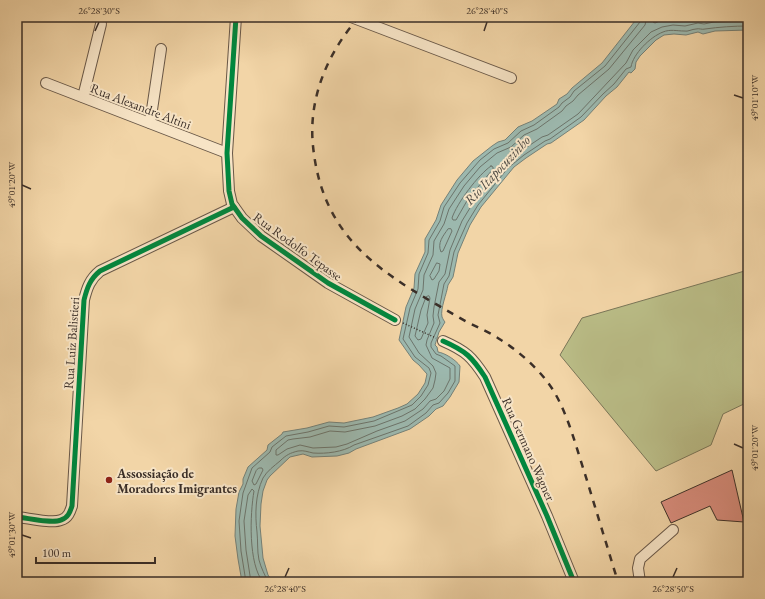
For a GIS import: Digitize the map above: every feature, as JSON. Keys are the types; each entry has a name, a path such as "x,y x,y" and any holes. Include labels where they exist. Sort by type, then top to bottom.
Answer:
{"street":[{"name":"Rua Rodolfo Tepasse","path":"236,17 228,153 229,190 234,207 242,218 261,236 328,283 395,320"},
{"path":"351,17 511,78"},
{"path":"82,97 102,24"},
{"path":"150,123 161,49"},
{"name":"Rua Alexandre Altini","path":"46,83 228,153"},
{"name":"Rua Luiz Balistieri","path":"17,517 61,521 66,518 72,506 84,300 86,288 93,277 100,271 234,207"},
{"name":"Rua Germano Wagner","path":"444,341 458,348 474,360 485,377 547,516 574,582"},
{"path":"640,582 638,568 640,559 673,530"}],"path":[{"path":"395,320 444,341"}],"green space":[{"path":"748,270 748,402 723,414 711,445 656,471 560,355 582,318"}],"water":[{"name":"Rio Itapocuzinho","path":"639,17 748,17 748,30 715,31 703,34 698,32 686,35 664,35 656,40 640,56 636,62 635,69 631,73 629,72 617,87 606,96 584,120 514,167 481,207 470,225 458,253 453,277 448,285 442,310 442,317 445,322 439,332 435,345 438,352 450,357 460,366 459,382 450,397 443,406 436,409 429,416 410,429 349,453 337,456 312,457 303,454 290,457 267,480 263,491 261,504 260,526 263,558 268,575 273,582 242,582 235,536 236,509 239,492 248,467 267,450 268,445 283,432 329,422 344,423 373,417 407,404 418,394 425,383 427,374 413,360 399,340 406,307 414,288 415,274 425,252 425,239 436,220 441,205 457,180 473,161 498,142 505,140 518,127 532,121 557,104 559,99 567,94 602,63"}],"building":[{"path":"732,470 744,522 717,520 710,506 671,523 661,502"}],"railway":[{"path":"359,17 338,45 322,77 317,93 314,111 312,128 313,146 319,180 330,209 346,233 364,254 387,273 438,306 507,344 531,363 546,380 559,401 569,425 618,582"}],"cycle path":[{"path":"236,17 227,153 229,191 232,204 242,218 261,236 328,283 395,320"},
{"path":"17,517 57,521 67,516 72,506 84,300 91,281 100,271 234,207"},
{"path":"443,341 468,355 485,377 547,516 574,582"}],"place":[{"name":"Assossiação de Moradores Imigrantes","path":"109,480"}]}
